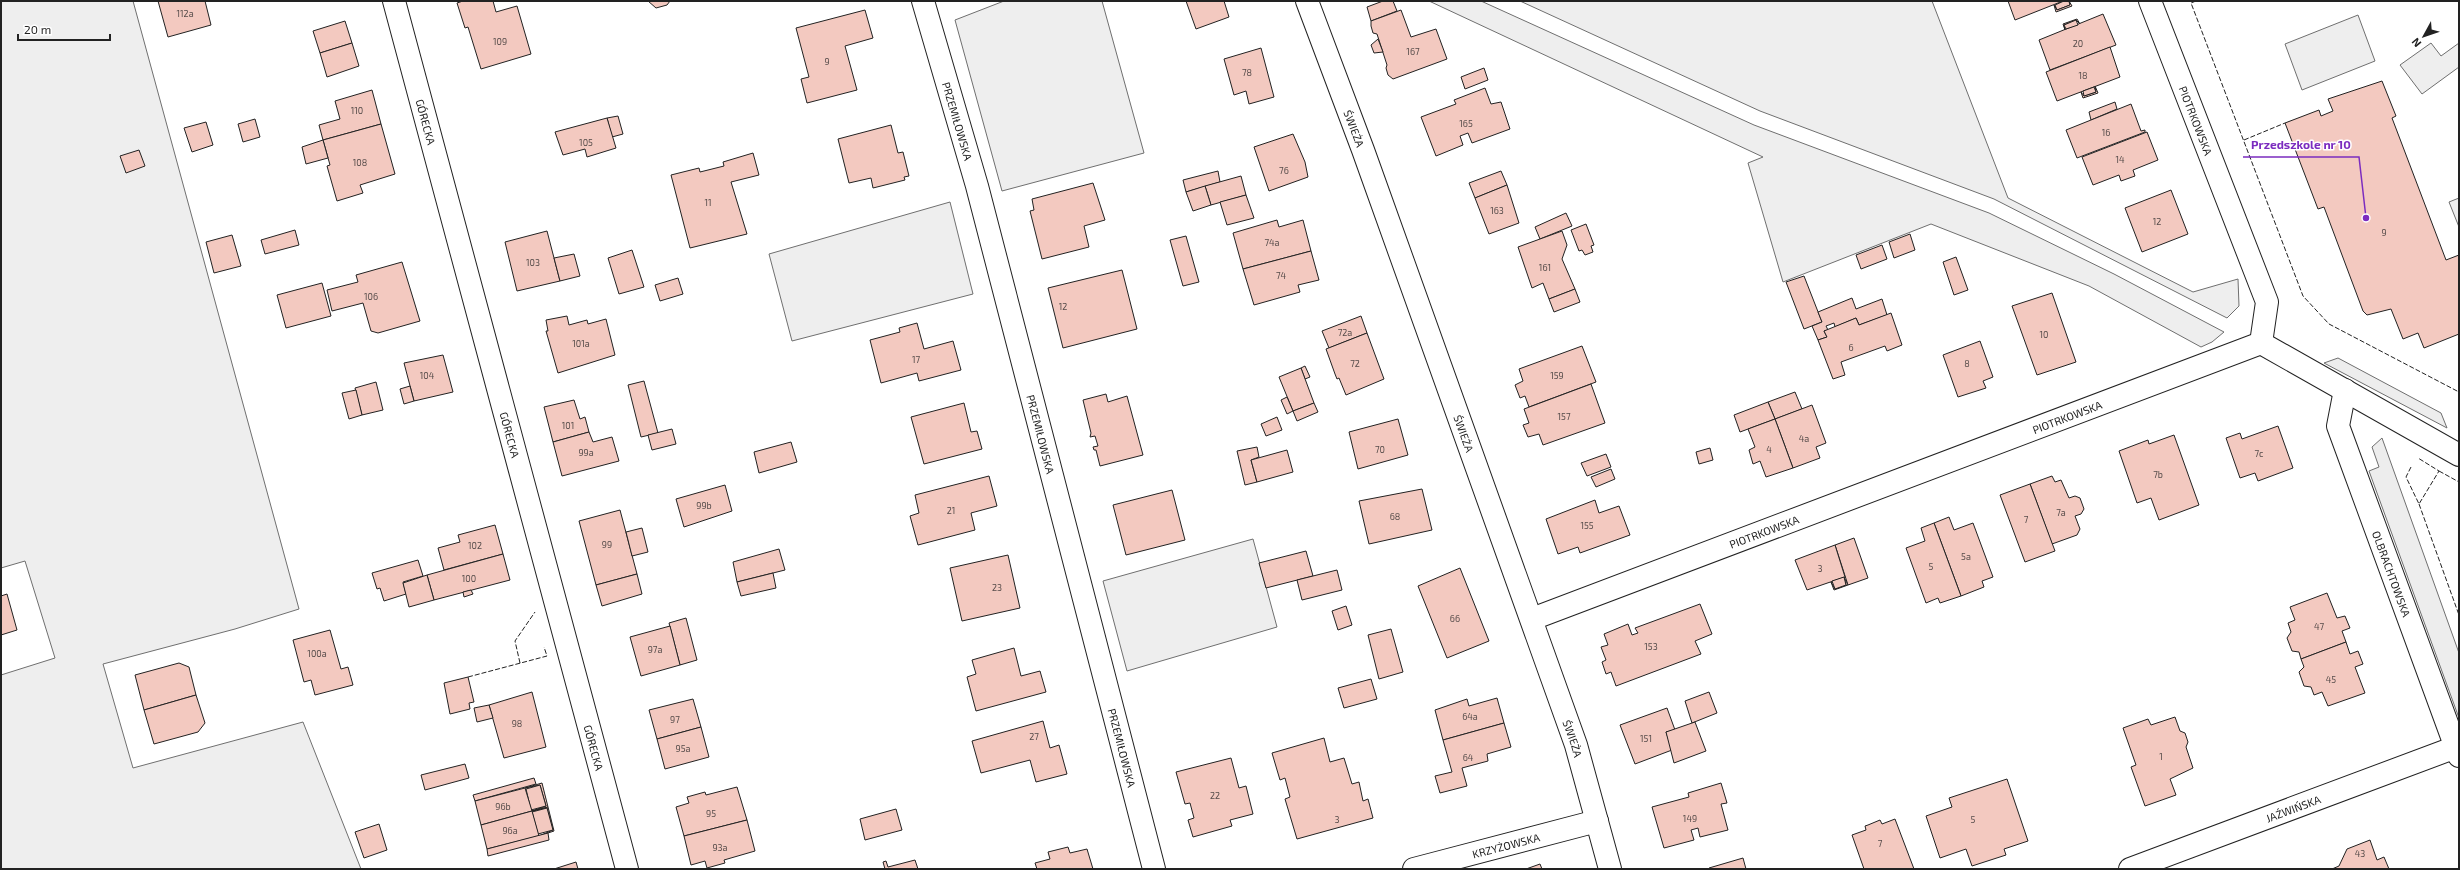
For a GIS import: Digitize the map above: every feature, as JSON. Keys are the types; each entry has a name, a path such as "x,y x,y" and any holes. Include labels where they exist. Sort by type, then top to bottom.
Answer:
{"street":[{"name":"GÓRECKA","path":"394,1 628,869"},
{"name":"PRZEMIŁOWSKA","path":"923,1 977,186 1154,869"},
{"name":"ŚWIEŻA","path":"1307,1 1532,619 1576,745 1610,869"},
{"name":"PIOTRKOWSKA","path":"1532,619 2261,343 2267,302 2150,1"},
{"path":"2261,343 2459,455"},
{"name":"OLBRACHTOWSKA","path":"2345,390 2338,426 2457,752"},
{"name":"JAŹWIŃSKA","path":"2130,869 2457,752"},
{"name":"KRZYŻOWSKA","path":"1414,869 1597,821"}],"shaded area":[{"path":"1,1 133,1 299,609 235,629 103,664 133,768 303,722 361,869 1,869 1,675 55,658 25,561 1,568"},
{"path":"1004,1 1102,1 1144,153 1002,191 955,20"},
{"path":"1429,1 1481,1 1754,125 1989,213 2114,274 2224,332 2212,342 2201,347 2089,286 1931,224 1783,282 1748,163 1763,157"},
{"path":"1520,1 1932,1 2008,198 2193,292 2238,279 2239,306 2227,318 1994,199 1760,111"},
{"path":"2358,15 2375,61 2302,90 2285,44"},
{"path":"2431,43 2441,56 2459,43 2459,67 2422,94 2400,65"},
{"path":"2459,198 2459,227 2449,202"},
{"path":"950,202 973,294 792,341 769,254"},
{"path":"2338,358 2441,413 2447,428 2324,363"},
{"path":"2382,438 2459,653 2459,718 2369,471 2379,467 2372,447"},
{"path":"1253,539 1277,627 1127,671 1103,581"}],"building":[{"path":"158,1 205,1 211,25 168,37"},
{"path":"463,1 493,1 496,12 517,6 531,54 481,69 468,27 465,28 457,3"},
{"path":"648,1 670,1 667,5 656,8"},
{"path":"1186,1 1224,1 1229,17 1196,29"},
{"path":"1383,1 1393,1 1397,11 1371,21 1367,7"},
{"path":"2008,1 2063,1 2015,20"},
{"path":"2064,1 2069,1 2070,5 2057,10 2055,5"},
{"path":"2069,1 2072,6 2056,12 2054,5 2057,10 2070,5"},
{"path":"865,10 873,38 845,46 857,90 807,103 801,79 809,77 796,28"},
{"path":"1401,10 1411,37 1436,29 1447,59 1393,79 1388,75 1386,68 1387,65 1377,34 1373,33 1371,21"},
{"path":"2103,14 2116,45 2050,70 2039,40"},
{"path":"2077,19 2080,24 2076,20 2064,25 2065,30 2063,24"},
{"path":"2076,20 2078,25 2066,29 2064,25"},
{"path":"345,21 352,43 320,53 313,31"},
{"path":"1378,39 1383,52 1374,53 1371,45"},
{"path":"352,43 359,66 327,77 320,53"},
{"path":"2110,47 2120,77 2057,101 2046,72"},
{"path":"1261,48 1274,97 1249,104 1246,91 1234,95 1224,59"},
{"path":"1484,68 1488,80 1465,89 1461,77"},
{"path":"2382,81 2396,116 2392,118 2446,260 2459,255 2459,334 2424,348 2418,333 2403,339 2391,309 2367,315 2363,311 2324,207 2318,209 2285,123 2319,110 2321,116 2333,111 2328,99"},
{"path":"2095,86 2098,93 2083,98 2081,92 2084,96 2096,92"},
{"path":"2094,87 2096,92 2084,96 2083,91"},
{"path":"1485,88 1491,104 1501,102 1510,129 1472,143 1468,133 1460,136 1463,145 1436,156 1421,117 1456,104 1454,100"},
{"path":"372,90 381,124 323,140 319,125 340,119 335,101"},
{"path":"2115,102 2117,109 2091,120 2089,112"},
{"path":"2131,104 2141,131 2145,130 2145,132 2077,158 2066,130"},
{"path":"618,116 623,134 612,137 607,118"},
{"path":"607,118 616,148 587,157 585,149 563,155 555,132"},
{"path":"255,119 260,137 243,142 238,124"},
{"path":"206,122 213,145 192,152 184,128"},
{"path":"381,124 395,174 360,185 363,193 337,201 327,166 330,165 323,140"},
{"path":"891,125 898,153 903,152 909,176 904,177 905,180 873,188 871,178 849,183 838,139"},
{"path":"2147,132 2158,160 2133,170 2135,176 2121,181 2119,175 2093,185 2082,157"},
{"path":"1293,134 1305,162 1308,177 1269,191 1254,147"},
{"path":"323,140 328,158 306,164 302,147"},
{"path":"139,150 145,166 126,173 120,156"},
{"path":"753,153 759,175 731,182 747,234 690,248 671,175 699,168 700,172 724,166 723,162"},
{"path":"1218,171 1220,182 1186,192 1183,180"},
{"path":"1501,171 1507,185 1475,198 1469,183"},
{"path":"1241,176 1246,195 1211,205 1205,186"},
{"path":"1093,183 1105,220 1084,226 1089,247 1042,259 1030,211 1034,210 1032,199"},
{"path":"1507,185 1519,223 1489,234 1475,198"},
{"path":"1205,186 1211,205 1193,211 1186,192"},
{"path":"2171,190 2188,234 2142,252 2125,208"},
{"path":"1246,195 1254,218 1227,225 1220,202"},
{"path":"1566,213 1572,226 1540,239 1535,227"},
{"path":"1277,220 1279,227 1303,220 1311,251 1243,269 1233,233"},
{"path":"1586,224 1594,245 1591,246 1593,252 1585,255 1582,250 1579,251 1571,230"},
{"path":"295,230 299,245 265,254 261,240"},
{"path":"547,231 560,281 517,291 505,242"},
{"path":"1562,231 1567,245 1562,259 1575,289 1549,299 1543,283 1532,288 1518,247"},
{"path":"1910,234 1915,250 1894,258 1889,242"},
{"path":"232,235 241,266 214,273 206,242"},
{"path":"1186,236 1199,282 1183,286 1170,240"},
{"path":"1882,245 1887,259 1861,269 1856,255"},
{"path":"632,250 644,287 619,294 608,258"},
{"path":"1311,251 1319,280 1298,285 1300,292 1254,305 1243,269"},
{"path":"574,254 580,276 560,281 554,258"},
{"path":"1956,257 1968,290 1954,295 1943,262"},
{"path":"402,262 420,321 378,333 371,331 363,303 332,311 327,290 358,282 356,275"},
{"path":"1122,270 1137,329 1063,348 1048,288"},
{"path":"1804,276 1822,322 1804,329 1786,282"},
{"path":"678,278 683,294 660,301 655,285"},
{"path":"322,283 331,316 286,328 277,295"},
{"path":"1575,289 1580,302 1554,312 1549,299"},
{"path":"2052,293 2076,362 2037,375 2012,306"},
{"path":"1852,298 1856,309 1882,299 1887,315 1859,325 1856,318 1835,327 1834,323 1826,326 1828,330 1824,331 1827,337 1818,340 1812,326 1822,322 1818,312"},
{"path":"1891,313 1902,345 1887,351 1885,346 1841,362 1845,375 1833,379 1818,340 1827,337 1824,331 1856,318 1859,325"},
{"path":"567,316 569,325 587,320 588,324 606,319 615,355 558,373 546,331 548,331 546,320"},
{"path":"1361,316 1367,333 1329,348 1322,331"},
{"path":"917,323 924,349 953,341 961,370 919,381 917,373 881,383 870,340 900,332 899,328"},
{"path":"1367,333 1384,379 1346,395 1339,378 1337,379 1326,349"},
{"path":"1980,341 1993,377 1983,381 1986,388 1958,397 1943,355"},
{"path":"1582,346 1596,382 1529,407 1525,396 1520,398 1515,385 1523,381 1519,369"},
{"path":"443,355 453,392 414,401 404,363"},
{"path":"1305,366 1310,377 1305,379 1301,368"},
{"path":"1301,368 1314,403 1293,411 1279,377"},
{"path":"644,381 658,433 641,437 628,385"},
{"path":"376,382 383,410 362,415 355,388"},
{"path":"1591,384 1605,423 1543,445 1539,434 1528,437 1523,425 1529,423 1524,409"},
{"path":"410,386 414,401 404,404 400,389"},
{"path":"356,390 362,415 349,419 342,393"},
{"path":"1795,392 1802,409 1775,419 1768,402"},
{"path":"1106,394 1108,402 1127,396 1143,455 1100,466 1096,450 1094,450 1093,447 1098,446 1095,436 1090,437 1091,433 1083,400"},
{"path":"1287,397 1293,411 1287,414 1281,400"},
{"path":"574,400 580,419 585,417 589,432 553,442 544,407"},
{"path":"1768,402 1775,419 1740,432 1734,415"},
{"path":"964,403 971,432 977,431 982,449 924,464 911,417"},
{"path":"1314,403 1318,412 1297,421 1293,411"},
{"path":"1812,405 1826,443 1816,447 1820,458 1793,468 1775,419"},
{"path":"1277,417 1282,430 1266,436 1261,424"},
{"path":"1398,419 1408,455 1358,469 1349,432"},
{"path":"1775,419 1793,468 1766,477 1760,461 1753,464 1749,450 1755,447 1748,429"},
{"path":"2278,426 2293,468 2258,481 2255,473 2240,478 2226,438 2240,433 2242,439"},
{"path":"672,429 676,444 652,450 648,435"},
{"path":"589,432 593,442 612,437 619,461 562,476 553,442"},
{"path":"2174,435 2199,505 2159,520 2151,498 2137,503 2119,451 2148,440 2149,444"},
{"path":"791,442 797,462 759,473 754,452"},
{"path":"1257,447 1259,457 1251,460 1257,482 1245,485 1237,451"},
{"path":"1710,448 1713,460 1699,464 1696,452"},
{"path":"1287,450 1293,472 1257,482 1251,460"},
{"path":"1606,454 1611,467 1587,476 1581,463"},
{"path":"1611,469 1615,479 1596,487 1591,477"},
{"path":"989,476 997,506 971,513 975,530 918,545 910,516 919,513 915,495"},
{"path":"2052,476 2055,482 2061,480 2069,498 2075,496 2080,498 2084,509 2081,514 2075,516 2080,529 2077,535 2052,544 2030,484"},
{"path":"2030,484 2055,551 2025,562 2000,495"},
{"path":"725,485 732,511 684,527 676,499"},
{"path":"1422,489 1432,530 1369,544 1359,501"},
{"path":"1172,490 1185,540 1126,555 1113,505"},
{"path":"1595,500 1599,513 1619,506 1630,535 1580,553 1578,547 1558,554 1546,519"},
{"path":"620,510 637,574 596,585 579,521"},
{"path":"1949,517 1954,530 1973,523 1993,577 1982,581 1984,587 1961,596 1934,523"},
{"path":"1934,523 1961,596 1940,603 1938,598 1926,603 1906,548 1925,541 1921,528"},
{"path":"495,525 503,554 444,570 438,548 460,542 458,535"},
{"path":"642,528 648,552 632,556 626,532"},
{"path":"1854,538 1868,578 1848,585 1835,545"},
{"path":"1835,545 1845,577 1807,590 1795,560"},
{"path":"779,549 785,570 737,582 733,562"},
{"path":"1306,551 1313,576 1266,588 1259,563"},
{"path":"503,554 510,580 434,600 427,575"},
{"path":"1008,555 1020,608 962,621 950,568"},
{"path":"418,560 423,576 403,582 406,594 384,601 380,588 377,589 372,573"},
{"path":"1460,568 1489,641 1447,658 1418,586"},
{"path":"1337,570 1342,590 1302,600 1297,580"},
{"path":"773,573 776,588 741,596 737,582"},
{"path":"637,574 642,594 602,606 596,585"},
{"path":"427,575 434,600 409,607 403,583"},
{"path":"1844,577 1848,585 1834,590 1831,582 1835,589 1846,585"},
{"path":"1844,577 1846,585 1835,589 1832,581"},
{"path":"471,590 473,594 464,597 463,592"},
{"path":"2327,593 2337,618 2345,616 2350,628 2342,631 2346,642 2301,659 2299,652 2292,651 2287,638 2291,632 2288,623 2295,620 2290,607"},
{"path":"7,594 17,630 1,635 1,596"},
{"path":"1700,604 1712,634 1695,641 1701,654 1616,686 1611,672 1606,674 1602,662 1606,660 1601,647 1608,645 1604,634 1628,624 1632,635 1638,633 1635,628"},
{"path":"1346,606 1352,625 1338,630 1332,611"},
{"path":"686,618 697,660 680,665 669,623"},
{"path":"670,626 680,665 641,676 630,637"},
{"path":"1391,629 1403,672 1379,679 1368,635"},
{"path":"330,630 341,669 348,667 353,685 315,695 311,680 304,682 293,640"},
{"path":"2346,642 2350,654 2358,651 2363,664 2355,667 2365,693 2328,706 2322,692 2314,695 2311,687 2304,686 2299,672 2304,667 2301,659"},
{"path":"1014,648 1021,676 1040,671 1046,692 976,711 967,677 976,674 972,660"},
{"path":"179,663 189,667 196,695 144,710 135,675"},
{"path":"468,677 474,702 469,703 470,709 450,714 444,683"},
{"path":"1371,679 1377,699 1344,708 1338,688"},
{"path":"532,692 546,747 504,758 489,705"},
{"path":"1709,692 1717,713 1692,723 1685,701"},
{"path":"196,695 205,723 198,732 154,744 144,710"},
{"path":"1497,698 1504,723 1443,740 1435,710 1467,699 1469,706"},
{"path":"693,699 701,727 657,739 649,710"},
{"path":"489,705 493,718 477,722 474,708"},
{"path":"1667,708 1675,730 1666,732 1672,750 1635,764 1620,725"},
{"path":"2175,717 2180,731 2185,733 2188,742 2186,747 2193,768 2170,779 2176,795 2145,806 2131,767 2136,765 2123,728 2148,719 2151,725"},
{"path":"1043,721 1050,748 1059,745 1067,774 1036,782 1030,760 981,773 972,741"},
{"path":"1695,722 1706,751 1674,763 1666,732"},
{"path":"1504,723 1511,747 1487,754 1488,761 1462,768 1467,786 1440,793 1435,776 1452,772 1443,740"},
{"path":"701,727 709,757 665,769 657,739"},
{"path":"1324,738 1330,762 1344,758 1352,784 1359,782 1363,801 1368,799 1373,818 1297,839 1285,799 1290,797 1285,778 1280,780 1272,753"},
{"path":"1231,758 1239,788 1246,786 1253,814 1230,820 1232,826 1193,837 1188,820 1194,818 1190,803 1185,804 1176,772"},
{"path":"465,764 469,778 425,790 421,775"},
{"path":"534,778 536,784 475,801 473,795"},
{"path":"2007,779 2028,841 2004,849 2006,855 1972,866 1966,849 1940,858 1926,816 1952,807 1949,798"},
{"path":"542,783 548,807 532,811 546,806 540,785 525,788"},
{"path":"1721,783 1727,803 1721,804 1728,830 1700,837 1698,828 1691,830 1694,840 1664,848 1652,807 1689,797 1688,793"},
{"path":"540,785 546,806 531,810 526,789"},
{"path":"737,787 747,820 684,836 676,807 689,803 687,797 705,792 706,795"},
{"path":"525,788 532,811 481,825 475,801"},
{"path":"548,807 554,831 539,836 553,830 547,808 532,811"},
{"path":"547,808 553,830 538,834 532,812"},
{"path":"896,809 902,830 865,840 860,819"},
{"path":"532,811 539,836 487,849 481,825"},
{"path":"1895,819 1914,869 1864,869 1852,835 1866,830 1865,826 1880,820 1882,824"},
{"path":"747,820 755,851 724,860 725,863 707,868 705,861 691,865 684,836"},
{"path":"379,824 387,850 364,858 355,832"},
{"path":"548,833 549,840 488,856 487,849"},
{"path":"2370,840 2377,860 2384,857 2389,869 2332,869 2339,866 2347,849"},
{"path":"1068,847 1070,853 1087,849 1093,869 1037,869 1035,863 1050,859 1048,852"},
{"path":"1743,858 1746,869 1709,869 1709,868"},
{"path":"915,860 918,869 885,869 883,862 886,861 888,867"},
{"path":"576,862 578,869 554,869"},
{"path":"1540,864 1542,869 1526,869"}],"fence":[{"path":"2196,1 2191,3 2303,296 2329,324 2459,392"},
{"path":"2244,140 2285,123"},
{"path":"2411,467 2406,477 2419,504 2439,471 2418,458"},
{"path":"2439,471 2459,482"},
{"path":"2419,504 2459,615"},
{"path":"520,663 515,641 535,612"},
{"path":"468,677 547,656 544,647"}],"place":[{"name":"Przedszkole nr 10","path":"2366,218"}]}
